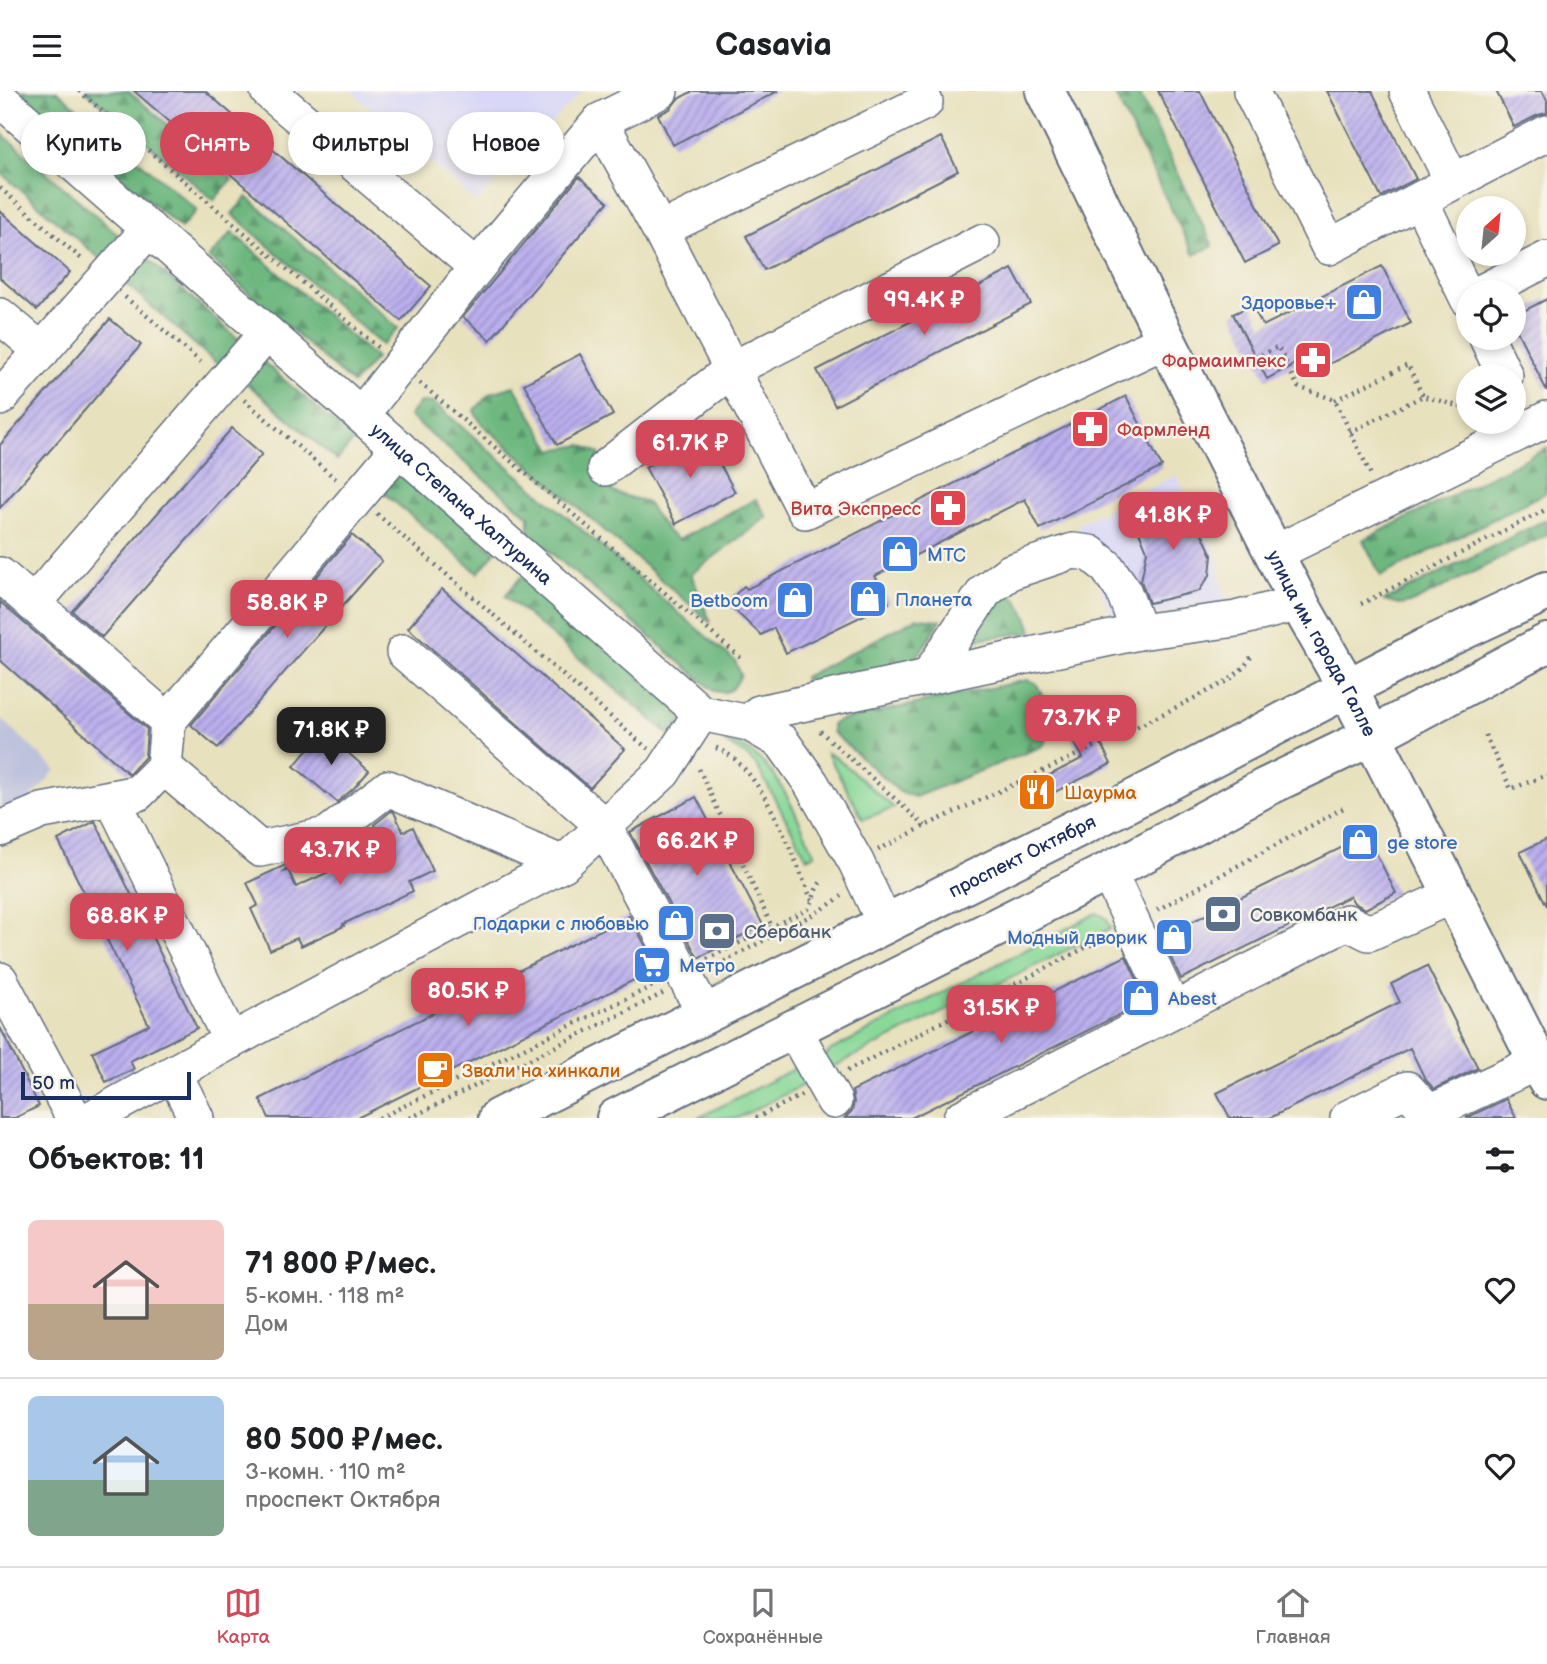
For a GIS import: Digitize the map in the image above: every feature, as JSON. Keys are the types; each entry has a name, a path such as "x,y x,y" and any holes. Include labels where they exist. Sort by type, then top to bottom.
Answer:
{"main road":[{"name":"улица им. города Галле","path":"1045,91 1298,603 1348,689 1542,1071"},
{"name":"проспект Октября","path":"498,1118 692,989 885,924 1113,810 1427,647 1547,591"},
{"path":"616,1118 1122,864 1547,643"},
{"path":"1113,810 1122,864"}],"street":[{"path":"268,91 477,267"},
{"path":"361,415 477,267 600,121 660,91"},
{"path":"1251,91 1329,247 1547,133"},
{"path":"1407,91 1453,182"},
{"name":"улица Степана Халтурина","path":"0,99 701,713 750,723 782,742 798,761 851,875 885,924"},
{"path":"660,230 925,102"},
{"path":"600,121 660,230 805,511 1166,339"},
{"path":"1420,199 1459,280"},
{"path":"0,398 149,229"},
{"path":"605,468 732,370 982,242"},
{"path":"1506,280 1547,259"},
{"path":"0,316 42,351"},
{"path":"33,604 267,333"},
{"path":"1275,553 1539,423 1526,408"},
{"path":"0,829 42,811 138,793 164,767 168,721 399,448"},
{"path":"928,677 985,591 1010,572 1073,551 1090,553 1106,566 1123,590 1139,632"},
{"path":"0,575 168,721"},
{"path":"750,723 759,713 1139,632 1236,619 1298,603"},
{"path":"404,652 604,826 692,989"},
{"path":"92,1118 563,864 663,772 701,713"},
{"path":"164,767 260,849 327,835 388,788 563,864"},
{"path":"112,798 232,1041"},
{"path":"1122,864 1132,924 1173,1010"},
{"path":"961,1118 1347,922 1368,933 1453,895"},
{"path":"0,980 74,1118"},
{"path":"793,1028 830,1092"},
{"path":"1348,1118 1407,1089 1429,1113 1542,1071"},
{"path":"174,1073 196,1118"}],"path":[{"path":"0,188 667,766 692,754 772,927"},
{"path":"1237,367 1278,347 1298,387 1335,400 1408,365 1423,396"},
{"path":"1350,432 1423,396 1456,406"},
{"path":"1335,400 1382,500"},
{"path":"1361,604 1547,509"},
{"path":"410,1118 692,989 838,901 851,875 925,825 1131,730 1228,681 1244,667 1253,654"},
{"path":"820,731 925,825"},
{"path":"1485,735 1511,789 1547,775"},
{"path":"714,747 728,752 742,763 758,787 813,903"},
{"path":"756,1118 830,1092 1347,806"},
{"path":"379,1118 692,989 772,927 808,909 813,903 814,889 821,882"}],"shaded area":[{"path":"351,91 582,91 562,112 447,112 447,175 503,175 477,203 433,164 433,112 375,112"},
{"path":"1176,475 1216,555 1226,604 1113,621 1077,525"},
{"path":"0,717 56,770 26,803 0,816"}],"green space":[{"path":"21,91 57,91 82,112 46,112"},
{"path":"86,91 128,91 160,118 160,154 146,142 146,112 111,112"},
{"path":"1113,91 1138,91 1213,246 1194,255"},
{"path":"0,132 21,150 21,175 49,175 123,239 104,262 0,172"},
{"path":"146,167 197,210 181,228 119,175 146,175"},
{"path":"185,175 227,175 232,179 214,200"},
{"path":"247,197 398,328 382,345 232,214"},
{"path":"232,232 376,358 353,384 209,258"},
{"path":"140,252 244,344 223,369 118,277"},
{"path":"260,359 354,440 337,460 243,380"},
{"path":"514,386 552,450 582,445 599,453 599,478 615,493 646,502 668,532 678,540 756,499 767,517 691,574 711,623 482,424 474,411 489,394"},
{"path":"420,402 434,403 735,661 741,675 734,687 724,692 714,691 529,534 529,516 409,416"},
{"path":"1547,448 1547,492 1381,576 1363,540"},
{"path":"400,472 495,552 478,573 383,492"},
{"path":"1547,519 1547,535 1414,602 1399,605 1384,601"},
{"path":"521,577 686,716 670,735 505,596"},
{"path":"1007,589 1023,609 1032,632 962,641"},
{"path":"917,618 941,620 911,666 807,687 804,677"},
{"path":"1027,680 1036,683 1045,706 1048,732 1043,746 915,797 900,792 832,732 832,724 841,720"},
{"path":"723,741 741,747 769,770 781,785 815,854 807,858 757,766 747,756"},
{"path":"827,753 836,757 894,808 863,819"},
{"path":"1097,913 1106,918 1111,928 831,1068 825,1056 831,1050"},
{"path":"799,1066 813,1080 738,1118 698,1118"}],"building":[{"path":"134,91 205,91 229,112 160,112"},
{"path":"693,91 778,91 673,145 658,115"},
{"path":"1158,91 1200,91 1278,246 1245,263"},
{"path":"1327,91 1372,91 1416,179 1381,197"},
{"path":"1496,91 1542,91 1547,100 1547,113 1514,127"},
{"path":"941,137 958,171 764,270 746,236"},
{"path":"274,151 288,163 288,175 302,175 431,286 401,321 232,175 274,175"},
{"path":"579,177 608,202 490,340 463,317"},
{"path":"0,211 70,272 37,310 0,278"},
{"path":"1382,266 1411,323 1305,376 1298,362 1267,379 1233,314 1252,305 1263,326"},
{"path":"1012,269 1031,304 835,406 817,370"},
{"path":"1547,299 1547,391 1526,349 1526,310"},
{"path":"110,319 141,345 0,508 0,445"},
{"path":"580,354 613,415 557,445 524,384"},
{"path":"1126,396 1162,467 1040,529 1025,499 875,576 889,603 786,653 774,628 761,635 727,603 744,586 747,589"},
{"path":"232,428 262,454 102,637 72,611"},
{"path":"705,436 735,492 676,524 645,467"},
{"path":"1184,495 1212,555 1210,575 1199,591 1149,603 1141,581 1147,551 1138,529 1138,520 1145,512"},
{"path":"352,535 382,561 218,748 191,725"},
{"path":"442,589 625,749 590,788 408,628"},
{"path":"0,602 147,729 145,757 129,774 0,660"},
{"path":"1086,713 1111,764 1053,793 1046,777 1083,758 1065,723"},
{"path":"323,731 369,771 337,802 294,766"},
{"path":"696,797 763,925 698,958 630,832"},
{"path":"391,811 394,812 403,832 413,827 433,871 409,882 413,891 343,924 344,926 301,946 297,938 270,950 251,909 258,905 247,883 290,863 283,872 288,870 296,887 366,855 357,837 376,827 375,824"},
{"path":"95,821 197,1028 130,1061 134,1069 106,1082 92,1052 149,1025 58,840"},
{"path":"1367,835 1396,893 1365,909 1354,903 1350,896 1181,979 1161,937"},
{"path":"1547,839 1547,906 1520,852"},
{"path":"629,916 658,968 357,1118 269,1118 260,1099"},
{"path":"1126,956 1147,1001 911,1118 845,1118 852,1111 852,1091"},
{"path":"1427,966 1478,1068 1434,1089 1425,1079 1410,1048 1270,1118 1230,1118 1217,1093 1400,1002 1391,984"},
{"path":"0,1027 39,1106 15,1118 0,1118"},
{"path":"1506,1099 1516,1118 1466,1118"}],"place":[{"name":"Здоровье+","path":"1364,302"},
{"name":"Фармаимпекс","path":"1313,360"},
{"name":"Фармленд","path":"1090,429"},
{"name":"Вита Экспресс","path":"948,508"},
{"name":"МТС","path":"900,554"},
{"name":"Планета","path":"868,599"},
{"name":"Betboom","path":"795,600"},
{"name":"Шаурма","path":"1037,792"},
{"name":"ge store","path":"1360,842"},
{"name":"Совкомбанк","path":"1223,914"},
{"name":"Подарки с любовью","path":"676,923"},
{"name":"Сбербанк","path":"717,931"},
{"name":"Модный дворик","path":"1174,937"},
{"name":"Метро","path":"652,965"},
{"name":"Abest","path":"1141,998"},
{"name":"Звали на хинкали","path":"435,1070"}]}
